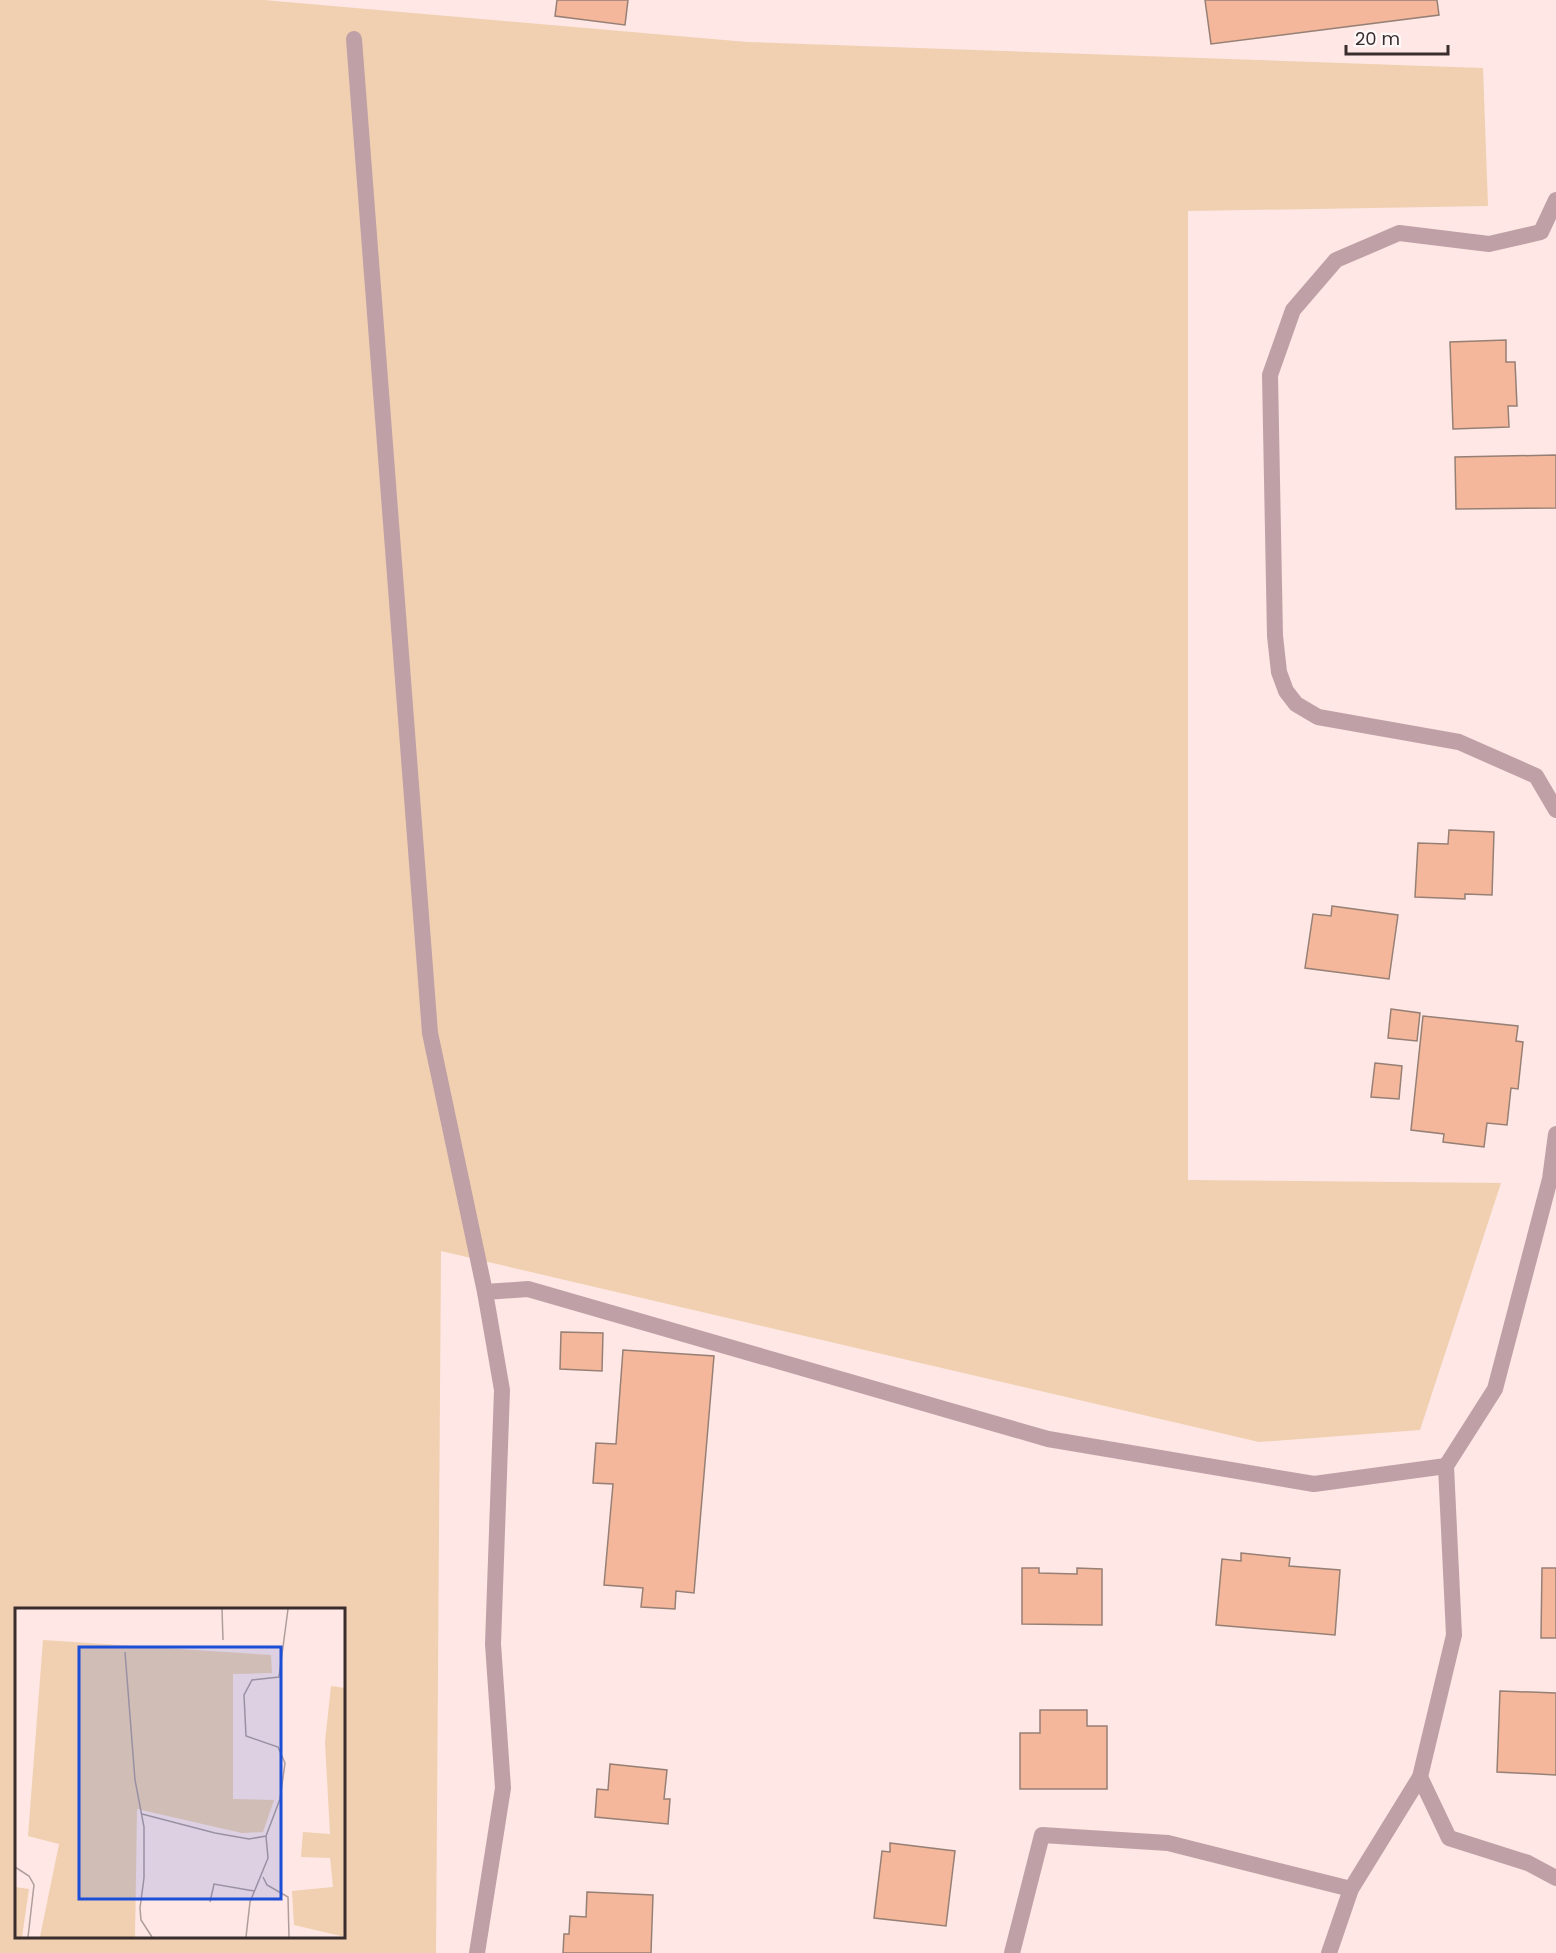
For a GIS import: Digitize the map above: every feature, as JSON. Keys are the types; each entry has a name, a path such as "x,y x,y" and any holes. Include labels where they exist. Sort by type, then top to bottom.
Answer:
{"street":[{"path":"354,39 430,1033 485,1292 502,1390 493,1644 503,1788 477,1953"},
{"path":"1556,200 1541,232 1489,244 1399,233 1336,260 1293,310 1270,375 1275,636 1279,672 1286,691 1296,704 1318,717 1459,742 1536,776 1556,810"},
{"path":"1329,1953 1351,1889 1420,1777 1454,1635 1446,1466 1495,1389 1550,1179 1556,1134"},
{"path":"485,1292 528,1289 1048,1439 1314,1484 1446,1466"},
{"path":"1420,1777 1449,1838 1528,1863 1556,1878"},
{"path":"1012,1953 1042,1836 1168,1843 1351,1889"}],"shaded area":[{"path":"0,0 264,0 747,42 1483,68 1488,206 1188,211 1188,1180 1501,1183 1420,1430 1259,1442 441,1251 436,1953 0,1953"}],"building":[{"path":"557,0 628,0 625,25 555,16"},
{"path":"1205,0 1437,0 1439,15 1211,44"},
{"path":"1506,340 1506,362 1515,362 1517,406 1508,406 1509,427 1453,429 1450,342"},
{"path":"1556,455 1556,508 1456,509 1455,457"},
{"path":"1449,830 1494,832 1492,895 1465,894 1465,899 1415,897 1418,843 1448,844"},
{"path":"1332,906 1398,915 1389,979 1305,968 1313,914 1331,916"},
{"path":"1391,1009 1420,1013 1417,1041 1388,1038"},
{"path":"1423,1016 1518,1026 1516,1041 1523,1042 1518,1089 1511,1088 1507,1125 1487,1123 1484,1147 1443,1142 1444,1134 1411,1130"},
{"path":"1375,1063 1402,1066 1399,1099 1371,1097"},
{"path":"561,1332 603,1333 602,1371 560,1369"},
{"path":"623,1350 714,1356 694,1593 676,1591 675,1609 641,1607 643,1588 604,1585 613,1484 593,1483 596,1443 616,1444"},
{"path":"1241,1553 1290,1558 1289,1566 1340,1570 1335,1635 1216,1625 1222,1559 1241,1561"},
{"path":"1022,1568 1039,1568 1039,1573 1077,1574 1077,1568 1102,1569 1102,1625 1022,1624"},
{"path":"1542,1568 1556,1568 1556,1638 1541,1638"},
{"path":"1500,1691 1556,1693 1556,1775 1497,1772"},
{"path":"1040,1710 1087,1710 1087,1726 1107,1726 1107,1789 1020,1789 1020,1733 1040,1733"},
{"path":"610,1764 667,1770 664,1799 670,1799 668,1824 595,1817 597,1789 608,1790"},
{"path":"890,1843 955,1851 946,1926 874,1918 882,1851 890,1852"},
{"path":"587,1892 653,1895 651,1953 563,1953 564,1934 569,1934 570,1916 586,1917"}]}
